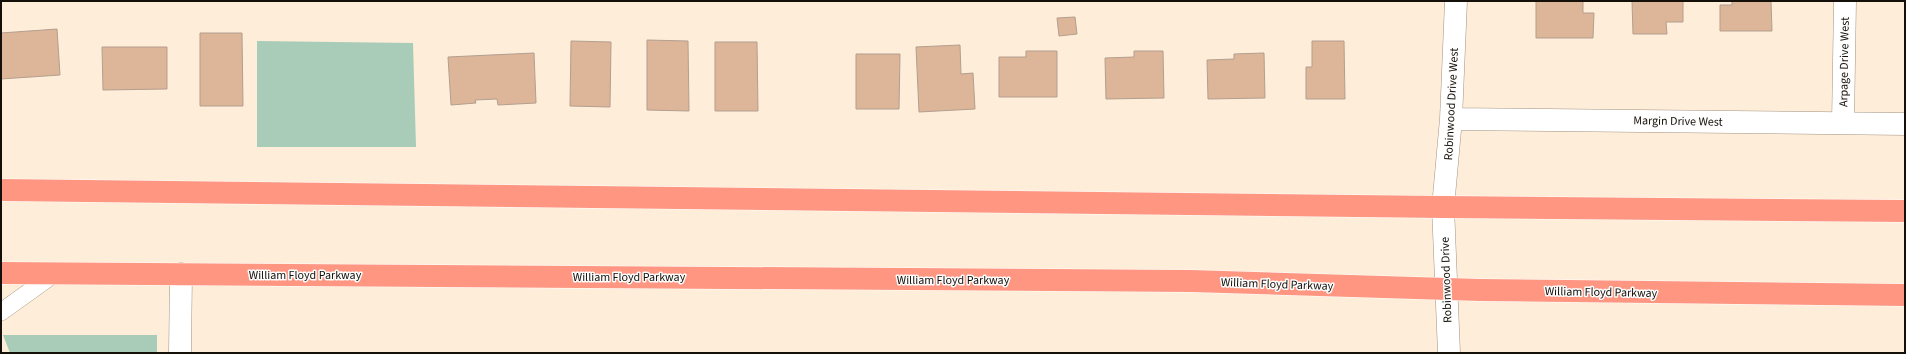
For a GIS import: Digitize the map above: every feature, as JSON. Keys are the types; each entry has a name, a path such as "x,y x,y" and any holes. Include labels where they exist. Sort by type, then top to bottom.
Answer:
{"highway":[{"path":"1,190 1905,211"},
{"name":"William Floyd Parkway","path":"1,273 1191,281 1446,289 1905,295"}],"street":[{"name":"Robinwood Drive West","path":"1443,207 1451,119 1456,1"},
{"name":"Arpage Drive West","path":"1843,123 1845,1"},
{"name":"Margin Drive West","path":"1451,119 1905,124"},
{"name":"Robinwood Drive","path":"1443,207 1449,353"},
{"path":"180,353 181,274"}],"lane":[{"path":"1,312 54,274"}],"green space":[{"path":"257,41 413,43 416,147 257,147"},
{"path":"3,335 157,335 157,353 10,353"}],"building":[{"path":"1536,1 1583,1 1583,13 1594,13 1593,38 1536,38"},
{"path":"1632,1 1683,1 1683,22 1666,22 1667,34 1633,34"},
{"path":"1732,1 1771,1 1772,31 1720,31 1720,5 1732,5"},
{"path":"1075,17 1077,34 1059,36 1057,18"},
{"path":"57,29 60,75 1,79 1,33"},
{"path":"200,33 242,33 243,106 200,106"},
{"path":"647,40 688,41 689,111 647,110"},
{"path":"571,41 611,42 610,107 570,106"},
{"path":"1312,41 1344,41 1345,99 1306,99 1306,67 1312,67"},
{"path":"715,42 757,42 758,111 715,111"},
{"path":"960,45 961,74 973,73 975,109 919,112 916,47"},
{"path":"102,47 167,47 167,89 103,90"},
{"path":"1026,51 1057,51 1057,97 999,97 999,57 1026,57"},
{"path":"1134,51 1163,51 1164,98 1106,99 1105,58 1134,57"},
{"path":"534,53 536,103 498,105 497,99 475,100 476,103 451,105 448,57"},
{"path":"1264,53 1265,98 1208,99 1207,60 1234,59 1234,54"},
{"path":"856,54 900,54 899,109 856,109"}]}
